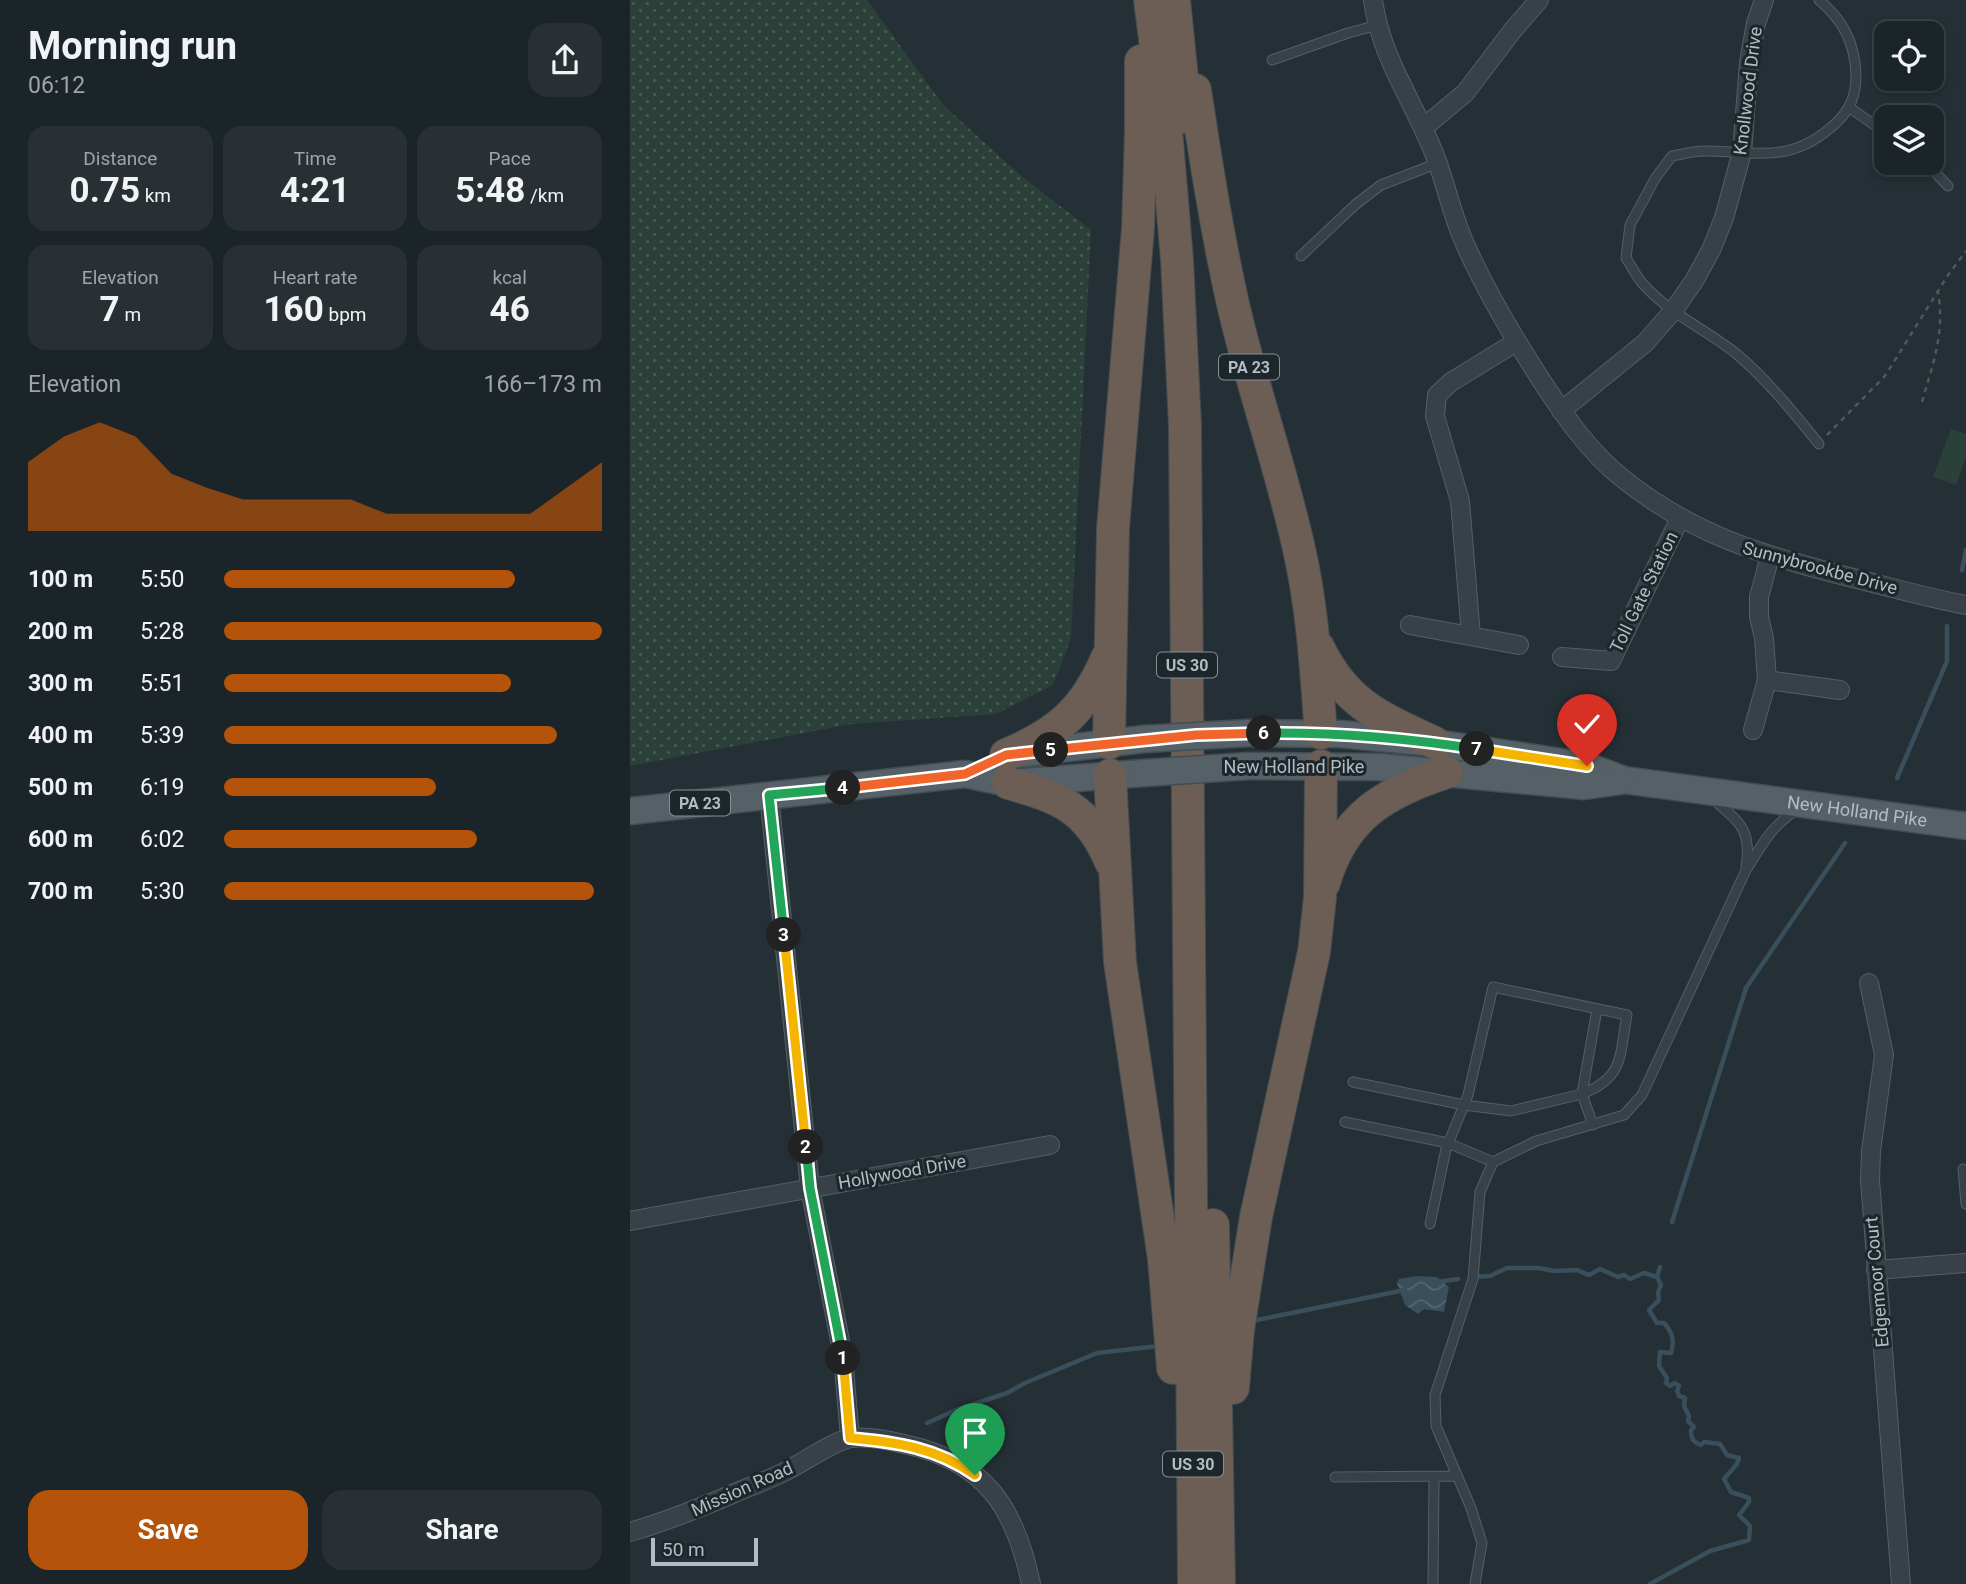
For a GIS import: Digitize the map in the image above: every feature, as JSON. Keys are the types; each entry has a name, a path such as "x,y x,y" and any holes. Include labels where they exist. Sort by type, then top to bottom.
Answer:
{"highway":[{"path":"1110,743 1110,651 1117,468 1140,182 1140,0"},
{"name":"US 30","path":"1150,0 1165,117 1177,260 1185,426 1204,1334"},
{"name":"US 30","path":"1174,0 1192,190 1203,355 1204,1334 1194,1584"},
{"name":"PA 23","path":"1181,0 1224,262 1243,345 1297,538 1313,636 1321,733"},
{"path":"1313,636 1332,672 1358,702 1380,717 1435,743"},
{"path":"1110,651 1093,687 1072,715 1007,769 1071,807 1094,830 1115,869"},
{"path":"1185,1584 1204,1334 1264,1175 1310,976 1320,898 1321,766"},
{"path":"1320,898 1339,846 1362,816 1402,788 1447,772"},
{"path":"1110,775 1120,962 1164,1259 1204,1334 1219,1547 1219,1584"}],"main road":[{"name":"New Holland Pike","path":"630,810 1007,769 1110,743 1144,739 1248,733 1321,733 1435,743 1587,766 1624,780 1966,826"},
{"name":"PA 23","path":"1321,733 1321,766"},
{"path":"1110,743 1110,775"},
{"name":"New Holland Pike","path":"1007,769 1110,775 1249,766 1321,766 1447,772 1584,786 1624,780"}],"street":[{"name":"Sunnybrookbe Drive","path":"1373,0 1378,25 1395,74 1438,163 1461,235 1472,259 1516,342 1561,411 1619,477 1711,534 1770,556 1966,605"},
{"path":"1423,128 1465,93 1539,0"},
{"name":"Knollwood Drive","path":"1561,411 1645,343 1673,311 1711,250 1724,218 1742,152 1749,62 1763,0"},
{"path":"1471,636 1460,501 1435,416 1437,395 1451,382 1516,342"},
{"name":"Toll Gate Station","path":"1562,657 1611,661 1680,517"},
{"path":"1754,730 1767,680 1759,597 1770,556"},
{"path":"1410,625 1519,645"},
{"path":"1767,680 1840,691"},
{"path":"769,795 810,1188 843,1356 850,1438 892,1441 919,1447 946,1457 975,1475 1003,1507 1017,1531 1031,1584"},
{"name":"Edgemoor Court","path":"1870,983 1884,1055 1870,1166 1901,1584"},
{"name":"Hollywood Drive","path":"630,1221 1050,1145"},
{"path":"1877,1269 1966,1263"},
{"name":"Mission Road","path":"630,1532 686,1514 782,1473 850,1438"}],"lane":[{"path":"1819,0 1830,9 1848,35 1855,56 1856,86 1850,108 1823,135 1788,152 1759,155 1701,151 1672,156 1656,177 1630,225 1626,258 1644,285 1673,311 1740,357 1784,402 1819,444"},
{"path":"1272,60 1378,25"},
{"path":"1850,108 1874,125"},
{"path":"1301,256 1356,204 1381,185 1438,163"},
{"path":"1937,175 1948,186"},
{"path":"1704,791 1746,832 1749,846 1746,870"},
{"path":"1475,1584 1482,1543 1471,1507 1436,1426 1435,1395 1473,1279 1480,1192 1493,1162 1536,1141 1624,1115 1643,1096 1746,870 1778,822 1805,804"},
{"path":"1353,1082 1464,1105 1511,1111 1582,1094 1602,1086 1616,1070 1628,1015 1493,987 1464,1105 1448,1143 1430,1224"},
{"path":"1593,1125 1582,1094 1597,1009"},
{"path":"1345,1122 1448,1143 1493,1162"},
{"path":"1963,1169 1966,1204"},
{"path":"1335,1477 1457,1476"},
{"path":"1433,1584 1434,1478"}],"path":[{"path":"1819,444 1885,376 1966,251"},
{"path":"1922,402 1939,342 1941,314 1938,292"}],"green space":[{"path":"630,0 867,0 943,105 1019,174 1091,230 1071,638 1053,685 996,714 851,724 630,766"},
{"path":"1951,429 1966,434 1966,457 1956,485 1933,477"}],"water":[{"path":"1437,1277 1449,1287 1444,1312 1424,1309 1418,1314 1405,1305 1397,1283 1399,1279"}],"waterway":[{"path":"1962,570 1966,550"},
{"path":"1897,778 1947,661 1947,626"},
{"path":"1672,1222 1746,988 1845,843"},
{"path":"1650,1584 1710,1551 1749,1540 1750,1526 1739,1515 1749,1498 1731,1492 1724,1479 1739,1458 1727,1455 1720,1444 1704,1442 1701,1445 1694,1441 1691,1430 1694,1427 1688,1421 1685,1398 1679,1396 1679,1386 1666,1383 1667,1378 1659,1366 1660,1352 1671,1353 1673,1344 1667,1326 1657,1323 1649,1310 1659,1300 1661,1285 1657,1277 1660,1267"},
{"path":"1474,1277 1490,1276 1507,1268 1577,1270 1589,1275 1600,1269 1630,1279 1644,1273 1657,1277"},
{"path":"1437,1282 1458,1279"},
{"path":"1252,1321 1405,1290"},
{"path":"927,1423 1007,1393 1097,1353 1159,1346"}],"route":[{"path":"975,1475 958,1463 919,1447 892,1441 850,1438 843,1356 810,1188 769,795 965,774 1006,755 1144,739 1248,733 1388,737 1587,766"}]}
